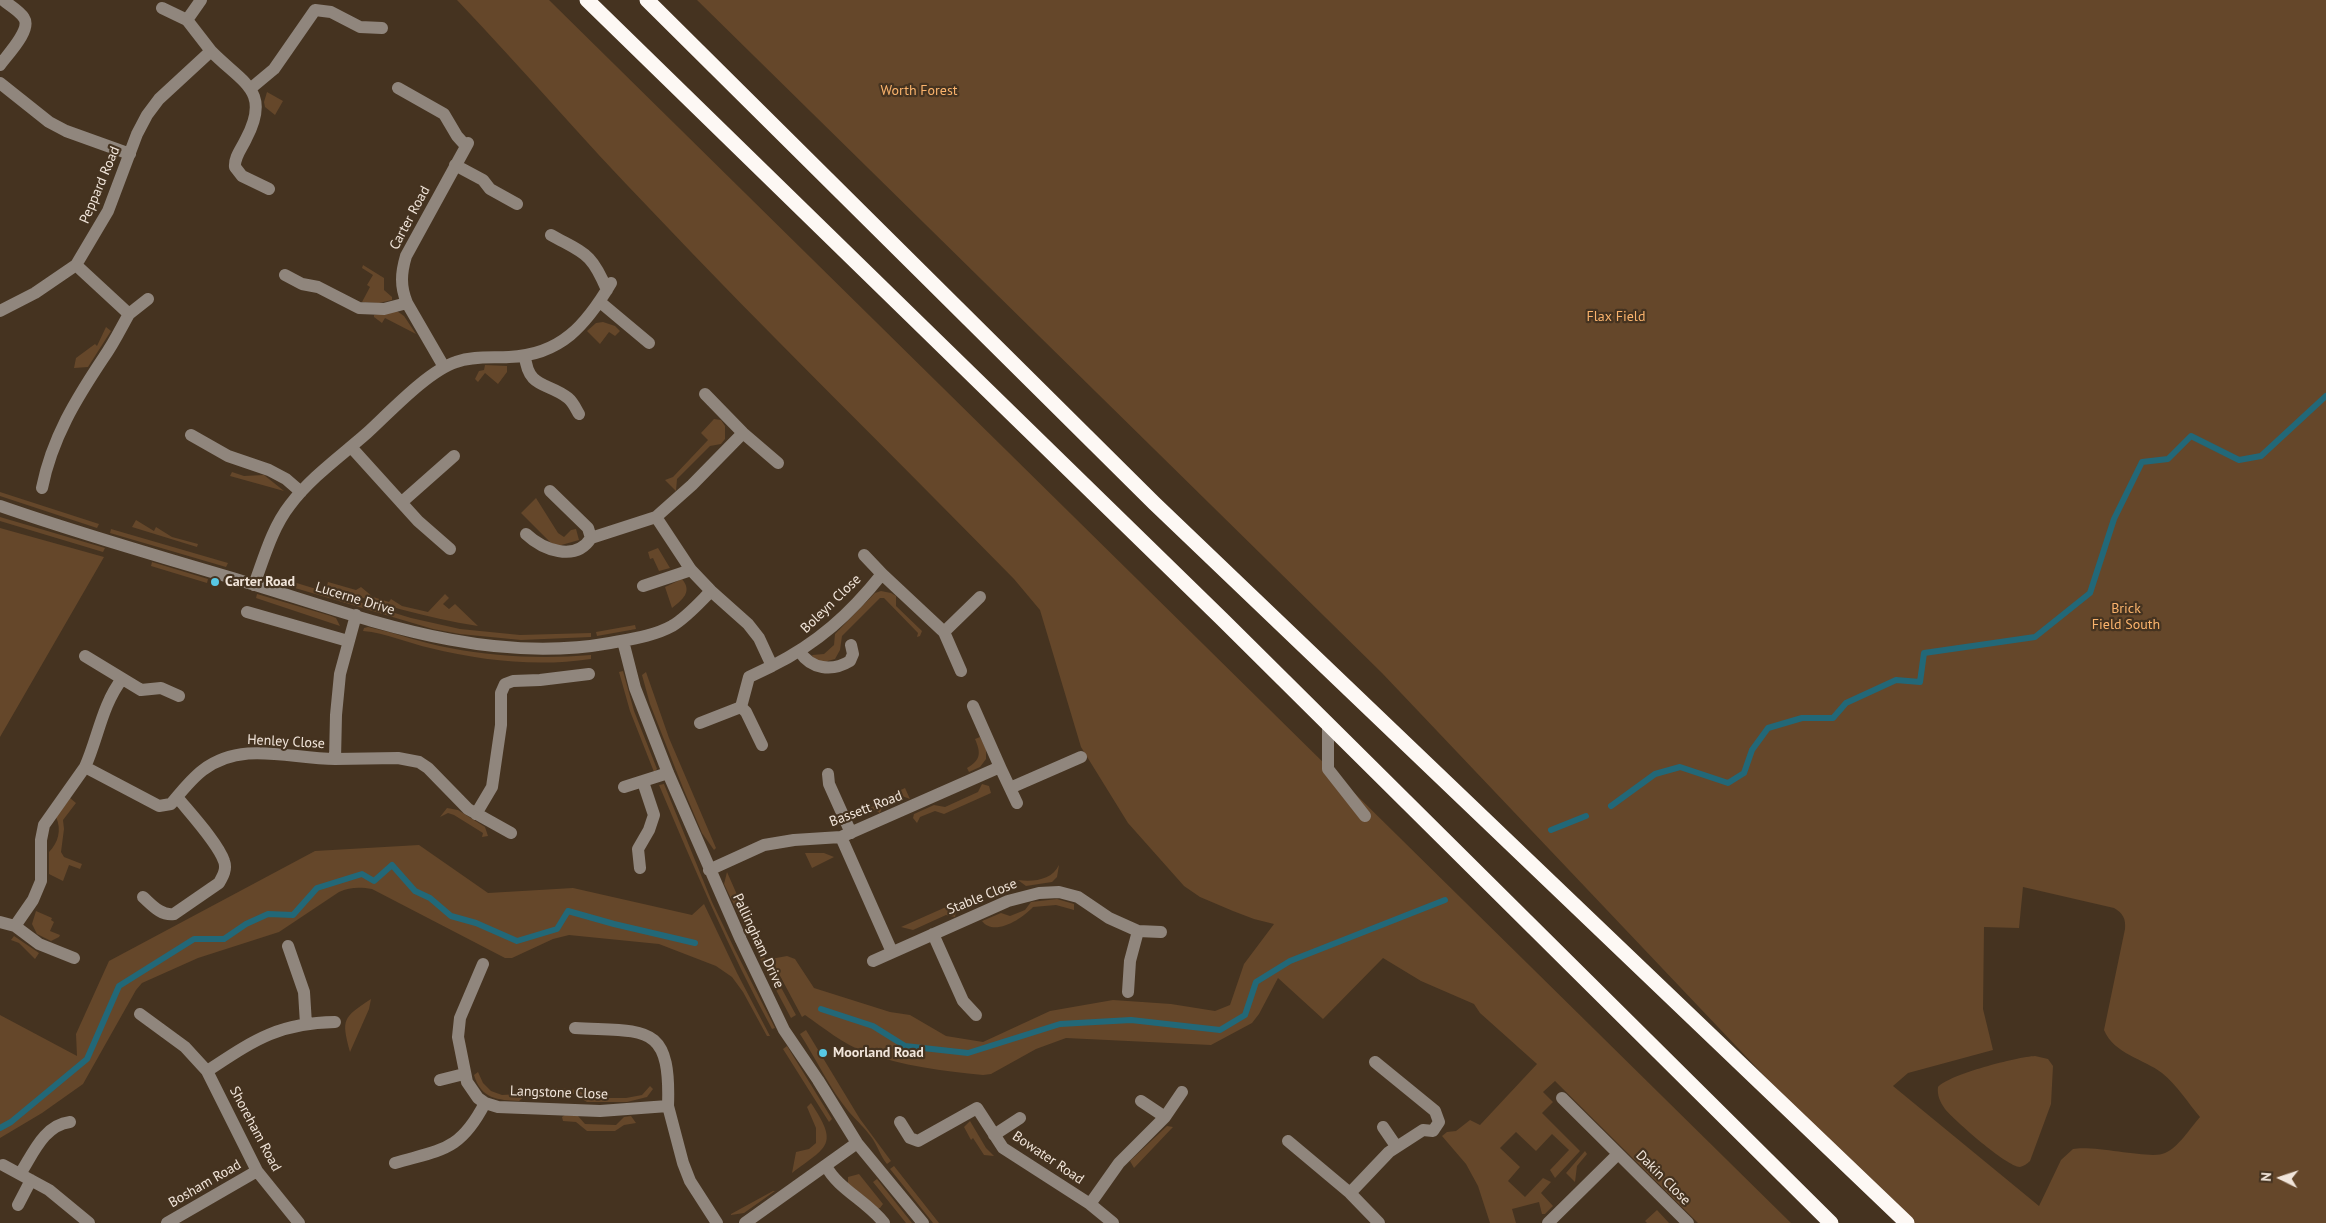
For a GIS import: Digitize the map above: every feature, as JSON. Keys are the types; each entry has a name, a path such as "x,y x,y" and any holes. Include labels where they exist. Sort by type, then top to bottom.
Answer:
{"highway":[{"path":"587,0 1328,724 1831,1223"},
{"path":"648,0 1154,503 1906,1223"}],"street":[{"path":"2,62 23,34 26,23 24,18 3,0"},
{"path":"187,20 201,0"},
{"path":"162,8 187,20 211,51 250,89 257,101 257,110 253,126 234,163 242,176 269,189"},
{"path":"250,89 274,69 315,10 324,9 360,27 382,28"},
{"name":"Peppard Road","path":"0,311 56,281 76,266 108,211 140,128 159,99 211,51"},
{"path":"0,83 49,122 66,131 130,154"},
{"name":"Carter Road","path":"398,88 444,114 457,136 467,144 406,256 401,275 403,293 407,303 444,367"},
{"path":"455,165 482,180 490,189 517,204"},
{"path":"254,584 279,522 301,492 444,367 469,358 525,356 545,350 570,336 600,302 609,287 598,268 590,258 551,235"},
{"path":"76,266 129,314"},
{"path":"285,275 302,284 318,287 359,308 384,308 407,303"},
{"path":"42,488 54,442 88,378 104,357 129,314 148,299"},
{"path":"600,302 649,343"},
{"path":"525,356 530,374 542,385 568,398 579,414"},
{"path":"706,394 743,433 778,463"},
{"path":"526,534 540,546 559,552 583,546 591,538 656,517 692,485 743,433"},
{"path":"191,435 228,456 269,470 301,492"},
{"path":"351,447 418,521 450,549"},
{"path":"402,502 454,456"},
{"path":"550,491 588,528 591,538"},
{"name":"Lucerne Drive","path":"0,506 425,635 472,645 555,649 622,641"},
{"path":"656,517 692,570 711,591 748,624 759,638 772,666"},
{"name":"Boleyn Close","path":"864,555 944,632"},
{"path":"643,586 692,570"},
{"name":"Boleyn Close","path":"741,707 749,677 800,652 832,628 866,594 882,574"},
{"path":"622,641 657,633 672,626 692,611 711,591"},
{"path":"962,670 944,632 980,597"},
{"path":"247,612 348,641"},
{"name":"Henley Close","path":"334,759 338,689 348,641 356,615"},
{"name":"Pallingham Drive","path":"622,641 635,688 668,773 709,870 784,1030 857,1143 923,1223"},
{"path":"800,652 809,663 828,668 850,662 853,654 851,645"},
{"path":"85,656 141,690 161,688 179,696"},
{"path":"476,814 492,787 501,725 501,692 505,684 513,681 589,674"},
{"path":"15,926 33,900 41,881 41,840 44,826 85,767 100,729 104,712 122,679"},
{"path":"973,706 1016,803"},
{"path":"700,723 741,707 746,712 762,745"},
{"path":"1328,724 1328,769 1365,816"},
{"name":"Henley Close","path":"85,767 159,806 171,804 201,771 236,754 263,752 309,759 398,758 419,762 428,768 461,803 476,814 511,833"},
{"path":"1010,788 1081,757"},
{"name":"Bassett Road","path":"709,870 764,846 794,840 846,835 1000,767"},
{"path":"624,787 668,773"},
{"path":"828,774 829,784 846,835 892,952"},
{"path":"640,868 638,848 652,823 654,815 643,782"},
{"path":"143,896 161,913 174,914 219,883 223,877 224,862 218,850 178,797"},
{"name":"Stable Close","path":"873,961 1021,896 1048,892 1078,897 1109,918 1138,931 1160,932"},
{"path":"0,922 15,926 39,944 74,958"},
{"path":"1128,992 1130,961 1138,931"},
{"path":"933,934 964,1000 976,1015"},
{"path":"288,946 304,992 306,1024"},
{"path":"395,1163 451,1146 468,1132 485,1103 472,1092 464,1074 458,1037 460,1018 483,964"},
{"name":"Shoreham Road","path":"140,1014 185,1047 206,1071 257,1171 298,1223"},
{"path":"206,1071 265,1035 292,1026 335,1022"},
{"path":"575,1028 629,1031 647,1035 660,1046 664,1053 669,1086 668,1106 683,1163 690,1180 717,1223"},
{"path":"1350,1193 1396,1146 1423,1130 1433,1131 1439,1122 1435,1111 1375,1062"},
{"path":"440,1080 464,1074"},
{"path":"1090,1204 1119,1163 1165,1117 1182,1092"},
{"name":"Dakin Close","path":"1562,1098 1688,1223"},
{"path":"1141,1101 1165,1117"},
{"name":"Langstone Close","path":"485,1103 498,1107 600,1111 668,1106"},
{"name":"Bowater Road","path":"900,1122 910,1138 918,1141 977,1108 1003,1148 1010,1154 1090,1204 1113,1223"},
{"path":"994,1135 1020,1118"},
{"path":"18,1205 26,1177 47,1132 54,1127 70,1122"},
{"path":"1383,1127 1396,1146"},
{"path":"1288,1141 1350,1193 1378,1223"},
{"path":"744,1223 857,1143"},
{"name":"Dakin Close","path":"1548,1223 1618,1154"},
{"path":"3,1165 63,1200 89,1223"},
{"path":"826,1166 834,1178 866,1203 884,1223"},
{"name":"Bosham Road","path":"167,1223 257,1171"}],"green space":[{"path":"457,0 549,0 1791,1223 1698,1223 1555,1081 1543,1092 1553,1102 1542,1113 1580,1151 1555,1178 1550,1170 1569,1150 1552,1134 1536,1151 1516,1132 1500,1148 1520,1167 1508,1181 1525,1197 1543,1178 1551,1182 1541,1193 1553,1206 1545,1214 1542,1214 1539,1202 1512,1209 1516,1223 1490,1223 1478,1186 1466,1164 1442,1136 1447,1132 1456,1131 1470,1120 1480,1125 1537,1064 1480,1013 1474,1004 1421,981 1383,958 1323,1019 1278,978 1259,1014 1252,1023 1211,1045 1066,1038 1036,1049 991,1074 983,1075 923,1067 879,1057 849,1045 805,1015 802,1017 771,959 787,956 795,959 814,988 890,1012 910,1015 946,1036 983,1042 1050,1011 1113,1000 1171,1004 1215,1011 1230,1005 1244,964 1274,924 1233,911 1200,897 1184,886 1128,823 1081,747 1040,610 1014,579 694,255"},
{"path":"697,0 2326,0 2326,1223 1904,1223 1382,673","holes":["2023,887 2114,908 2123,917 2125,929 2104,1030 2115,1045 2162,1073 2200,1117 2180,1142 2165,1153 2158,1155 2083,1148 2073,1149 2061,1160 2039,1206 1893,1086 1908,1073 1993,1050 1983,1009 1984,927 2019,928"]},
{"path":"267,92 283,101 275,115 265,107 264,102"},
{"path":"363,265 384,278 384,290 392,297 392,300 379,303 362,302 370,287 367,285 373,275 362,268"},
{"path":"397,311 404,316 416,334 385,318 382,323 374,317 374,315"},
{"path":"603,322 615,326 620,331 615,336 609,332 600,344 587,331 596,323"},
{"path":"106,327 111,331 88,367 74,368 76,358 95,344 97,346"},
{"path":"485,365 507,366 507,372 498,384 485,373 478,382 475,379 479,371 484,370"},
{"path":"714,419 721,420 725,426 725,439 721,444 710,446 677,479 676,491 665,480 673,477 708,440 701,433"},
{"path":"232,472 244,476 264,475 284,491 230,476"},
{"path":"0,492 99,524 97,528 0,496"},
{"path":"536,498 558,533 564,537 571,530 576,529 579,540 558,546 551,543 521,513"},
{"path":"0,517 105,548 103,552 0,521"},
{"path":"136,520 154,531 156,527 172,537 198,544 197,547 132,527"},
{"path":"0,528 104,557 0,737"},
{"path":"111,529 228,563 226,567 110,533"},
{"path":"658,548 670,568 659,571 653,558 650,559 648,552"},
{"path":"152,562 208,579 207,583 151,566"},
{"path":"277,577 411,618 460,629 520,635 591,633 591,637 521,640 460,634 433,629 285,585 276,580"},
{"path":"682,579 686,588 685,595 672,608 665,587"},
{"path":"328,582 356,590 361,587 373,597 389,602 391,599 402,606 428,612 445,594 449,598 443,604 449,609 455,604 478,626 439,619 383,604 327,586"},
{"path":"881,591 896,596 896,606 922,631 920,636 917,637 918,633 884,598 880,598 842,636 840,650 835,659 824,662 814,660 812,655 824,654 834,645 835,634 875,593"},
{"path":"257,594 331,616 336,618 340,626 256,598"},
{"path":"635,625 636,629 597,636 596,632"},
{"path":"368,627 468,651 520,656 556,657 591,655 591,659 531,662 490,659 450,653 363,631 364,628"},
{"path":"623,671 634,711 657,769 654,772 630,711 619,672"},
{"path":"646,672 669,738 716,848 714,850 702,833 650,704 642,675"},
{"path":"980,737 986,749 986,759 980,767 969,772 967,768 975,762 979,752 975,739"},
{"path":"664,784 712,902 775,1028 772,1029 756,999 712,908 659,785"},
{"path":"982,784 989,786 991,793 944,814 935,811 920,817 917,823 913,818 914,814 934,805 945,807 978,792"},
{"path":"905,788 910,799 902,796 884,804 880,813 875,810 855,818 850,817 876,805 879,800"},
{"path":"70,798 76,803 63,820 64,829 61,852 64,857 82,864 80,869 69,865 63,881 49,874 49,852 55,845 59,831 56,817"},
{"path":"447,808 458,810 485,827 488,836 482,837 483,833 454,815 448,813 440,817"},
{"path":"419,845 488,893 573,888 692,915 704,904 770,1036 767,1036 743,992 732,977 716,966 659,944 569,935 553,939 512,958 505,958 372,889 351,888 339,892 279,932 198,958 142,983 136,990 83,1084 42,1113 0,1138 0,1015 77,1056 76,1034 109,961 315,851"},
{"path":"805,853 824,853 834,857 812,868"},
{"path":"1059,865 1057,877 1052,882 1026,886 1018,880 1042,879 1052,874"},
{"path":"727,872 764,956 796,1015 791,1018 724,884"},
{"path":"1057,899 1074,904 1074,910 1056,905 1033,907 1022,917 1001,927 993,927 982,921 1001,913 1010,916 1025,910 1031,902"},
{"path":"955,903 957,907 955,917 946,915 913,930 901,927"},
{"path":"36,911 52,918 51,920 54,922 50,931 60,935 59,937 51,941 37,934 32,924"},
{"path":"14,936 39,953 35,959 19,943 11,940"},
{"path":"371,999 369,1009 350,1052 345,1025 350,1015"},
{"path":"806,1030 860,1119 891,1161 887,1164 872,1138 849,1112 829,1084 800,1034"},
{"path":"787,1046 832,1119 829,1122 783,1049"},
{"path":"2035,1056 2048,1059 2053,1066 2051,1104 2030,1161 2020,1167 2013,1165 1993,1152 1950,1115 1940,1101 1938,1087 1969,1072 2014,1059"},
{"path":"478,1072 483,1083 491,1091 502,1095 519,1094 531,1088 557,1088 577,1090 591,1098 626,1098 642,1095 650,1086 653,1089 647,1097 627,1102 587,1102 574,1094 529,1093 519,1101 504,1100 491,1097 481,1089 474,1075"},
{"path":"811,1103 825,1128 826,1144 814,1157 792,1173 796,1152 809,1149 816,1143 816,1128 807,1107"},
{"path":"565,1115 578,1116 585,1124 616,1125 624,1117 631,1116 636,1123 624,1125 615,1131 587,1131 576,1122 563,1121 562,1117"},
{"path":"970,1121 986,1148 994,1156 984,1155 973,1138 971,1140 964,1127"},
{"path":"1167,1126 1173,1127 1134,1168 1130,1161"},
{"path":"1585,1151 1587,1154 1577,1166 1575,1182 1566,1173"},
{"path":"894,1166 939,1223 933,1223 890,1169"},
{"path":"859,1174 883,1204 880,1208 877,1208 848,1184 848,1177"},
{"path":"877,1179 912,1223 906,1223 873,1182"},
{"path":"775,1191 744,1213 731,1215 731,1214"},
{"path":"1657,1210 1669,1223 1647,1223 1645,1221"}],"waterway":[{"path":"1611,806 1655,774 1680,767 1728,783 1744,773 1752,750 1768,728 1802,718 1833,718 1846,703 1896,680 1920,682 1924,653 2035,637 2090,593 2114,519 2142,462 2168,459 2191,436 2239,460 2261,456 2326,396"},
{"path":"1551,830 1586,816"},
{"path":"0,1128 11,1122 87,1059 119,986 194,939 224,939 246,924 268,914 293,915 317,888 362,874 374,881 392,865 415,891 430,898 451,916 476,923 517,941 557,929 568,911 695,943"},
{"path":"821,1009 873,1026 905,1046 968,1053 1060,1024 1131,1020 1220,1030 1245,1015 1256,982 1290,961 1445,900"}],"place":[{"name":"Carter Road","path":"215,582"},
{"name":"Moorland Road","path":"823,1053"}],"park label":[{"name":"Worth Forest","path":"919,91"},
{"name":"Flax Field","path":"1616,317"},
{"name":"Brick Field South","path":"2126,618"}]}
